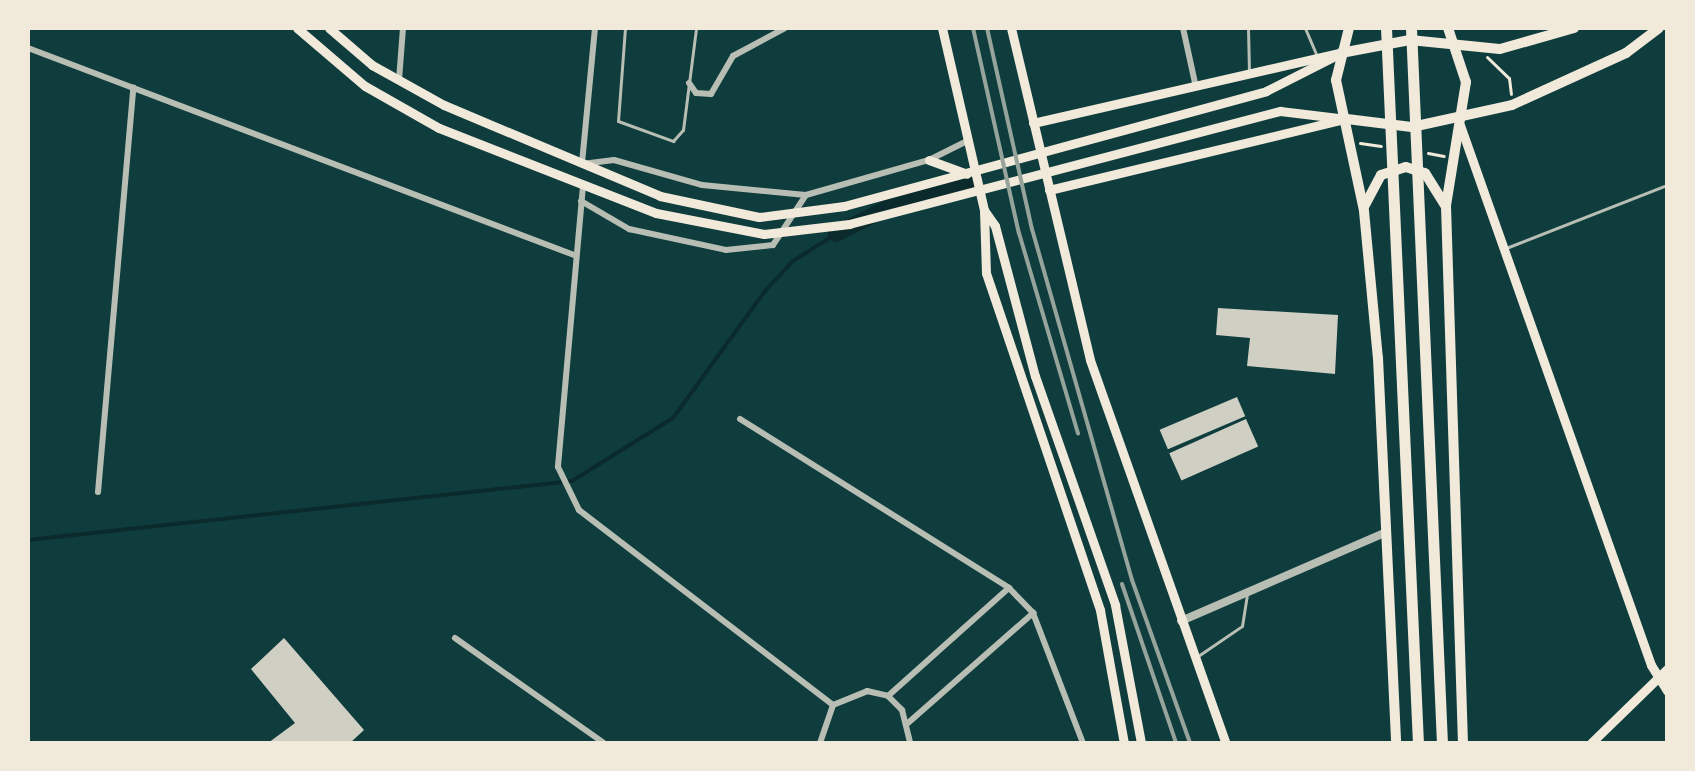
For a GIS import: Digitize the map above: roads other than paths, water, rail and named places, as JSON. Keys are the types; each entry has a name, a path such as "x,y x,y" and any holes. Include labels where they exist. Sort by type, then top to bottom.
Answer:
{"highway":[{"path":"1386,28 1418,743"},
{"path":"1411,28 1442,743"}],"main road":[{"path":"297,28 394,106 583,186 688,223 804,232 1270,113 1412,127 1512,105 1626,53 1659,28"},
{"path":"329,28 398,82 616,179 692,206 803,215 1266,91 1341,53"},
{"path":"942,28 984,210 983,258 1100,610 1124,743"},
{"path":"1011,28 1090,360 1226,743"},
{"path":"1349,28 1341,53 1337,91 1347,119 1364,211 1387,532 1396,743"},
{"path":"1033,123 1195,83 1388,41 1487,50 1547,39 1574,28"},
{"path":"1449,29 1466,82 1446,206 1463,743"},
{"path":"1458,117 1658,678 1667,691"},
{"path":"1049,190 1347,119"},
{"path":"929,160 975,176"},
{"path":"1364,211 1375,181 1406,167 1425,173 1446,206"},
{"path":"984,210 995,226 1011,293 1115,605 1141,743"},
{"path":"1591,743 1667,669"}],"street":[{"path":"398,82 403,28"},
{"path":"595,28 582,164 614,160 702,185 806,195 929,160 967,141"},
{"path":"689,83 696,93 711,94 733,56 785,28"},
{"path":"1183,28 1195,83"},
{"path":"28,48 574,255"},
{"path":"98,492 133,88"},
{"path":"583,186 574,255 558,467 579,510 833,705"},
{"path":"581,201 629,229 726,250 773,245 806,195"},
{"path":"740,419 1009,588 1033,613 1083,743"},
{"path":"1181,621 1387,532"},
{"path":"820,743 833,705 855,693 888,696 1009,588"},
{"path":"908,723 1033,613"},
{"path":"455,638 604,743"},
{"path":"888,696 908,723 910,743"}],"lane":[{"path":"625,28 621,124 676,140 689,83 696,28"},
{"path":"1248,28 1249,72"},
{"path":"1305,28 1317,58"},
{"path":"1535,28 1547,39"},
{"path":"1503,250 1667,185"},
{"path":"1195,658 1242,626 1247,594"}],"waterway":[{"path":"836,234 891,206 974,181"},
{"path":"28,540 572,481 673,418 765,291 793,261 836,234"}],"railway":[{"path":"973,28 1019,233 1078,434"},
{"path":"987,28 1032,229 1132,580 1190,743"},
{"path":"1122,584 1176,743"}]}
